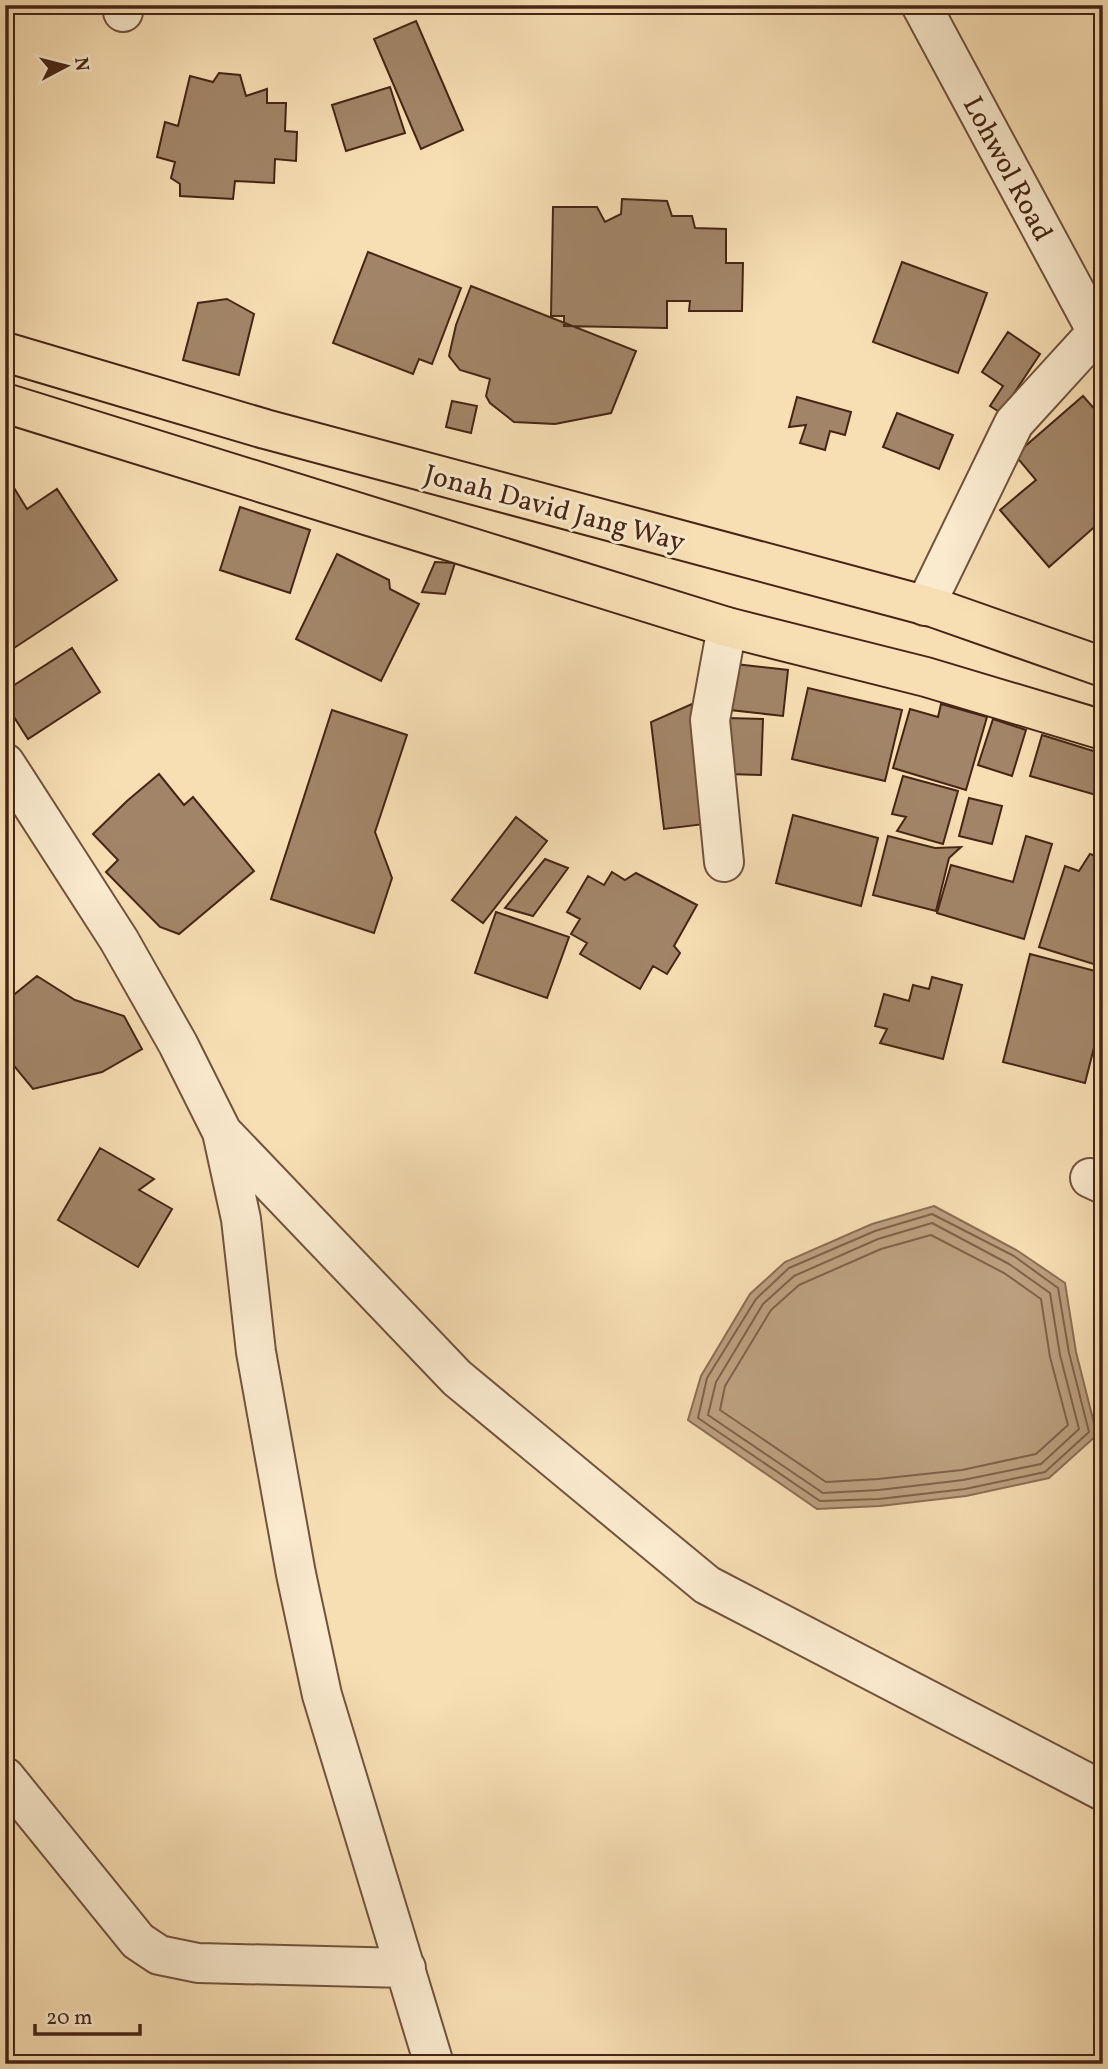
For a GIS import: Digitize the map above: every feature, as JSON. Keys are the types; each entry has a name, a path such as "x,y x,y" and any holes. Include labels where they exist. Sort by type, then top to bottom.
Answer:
{"main road":[{"name":"Jonah David Jang Way","path":"5,352 278,432 925,606 1103,667"},
{"path":"5,402 727,627 926,677 1103,730"}],"street":[{"name":"Lohwol Road","path":"921,5 1100,330 1014,423 925,606"},
{"path":"724,862 710,720 727,627"},
{"path":"5,763 119,940 178,1044 222,1132 241,1219 256,1352 296,1574 322,1695 434,2064"},
{"path":"222,1132 457,1378 707,1585 1103,1791"},
{"path":"5,1777 138,1941 159,1955 198,1963 406,1968"}],"water":[{"path":"934,1206 1018,1251 1065,1283 1076,1352 1097,1435 1049,1478 966,1496 880,1506 817,1509 688,1420 701,1376 750,1294 785,1262 872,1224"}],"building":[{"path":"416,21 463,130 421,149 374,39"},
{"path":"219,73 240,75 246,96 267,89 267,103 286,103 285,131 297,132 296,161 275,159 274,183 235,181 233,199 180,196 180,184 171,178 175,162 157,157 165,122 178,126 190,76 213,82"},
{"path":"390,87 405,133 346,151 332,105"},
{"path":"622,199 667,201 672,216 692,216 695,228 726,229 726,263 743,263 742,311 689,311 690,301 667,301 667,328 564,326 564,316 551,316 553,207 597,207 605,222 621,214"},
{"path":"368,252 461,288 432,364 419,359 413,374 333,343"},
{"path":"902,262 987,293 958,373 873,342"},
{"path":"471,286 636,351 611,413 555,424 514,422 490,403 486,396 490,379 460,370 449,356 456,325"},
{"path":"227,299 254,314 239,375 183,360 198,303"},
{"path":"1008,332 1040,354 1001,413 990,406 1003,386 982,372"},
{"path":"1083,396 1097,412 1103,408 1103,525 1100,522 1049,567 1000,510 1036,480 1015,455"},
{"path":"797,397 851,412 845,435 830,431 825,450 800,443 806,425 789,427"},
{"path":"452,401 477,406 471,433 446,427"},
{"path":"897,413 953,435 939,469 883,447"},
{"path":"11,483 27,509 57,489 117,580 5,654 5,487"},
{"path":"240,507 310,530 290,593 220,570"},
{"path":"337,554 389,580 390,589 419,604 381,681 296,639"},
{"path":"435,562 455,563 445,594 422,592"},
{"path":"72,648 100,692 28,739 5,703 5,691"},
{"path":"735,664 788,670 783,716 730,710"},
{"path":"808,688 902,710 885,781 792,759"},
{"path":"692,704 705,824 664,829 651,722"},
{"path":"941,704 987,717 966,790 893,768 910,709 938,717"},
{"path":"332,710 407,735 375,832 392,878 374,933 271,899"},
{"path":"728,718 763,719 761,775 727,774"},
{"path":"993,719 1026,730 1012,776 978,765"},
{"path":"1042,735 1103,754 1103,797 1030,776"},
{"path":"159,774 184,805 193,797 254,871 179,934 160,927 106,872 118,860 93,834"},
{"path":"903,776 958,791 943,844 897,831 906,817 892,814"},
{"path":"969,798 1002,806 992,844 959,836"},
{"path":"793,815 878,838 861,906 776,883"},
{"path":"516,817 547,841 483,923 452,900"},
{"path":"888,836 935,848 961,847 949,858 936,911 873,895"},
{"path":"1026,836 1052,844 1024,939 937,913 951,865 1013,882"},
{"path":"1090,854 1103,858 1103,967 1039,947 1065,866 1079,871"},
{"path":"545,859 568,868 533,916 505,908"},
{"path":"612,872 625,880 636,873 697,905 674,946 680,953 667,974 653,966 640,989 580,954 587,943 571,934 580,919 567,912 588,876 604,885"},
{"path":"496,912 569,937 547,998 475,973"},
{"path":"1030,954 1103,973 1103,1012 1085,1083 1003,1062"},
{"path":"37,976 75,1000 124,1016 142,1049 102,1072 33,1089 5,1055 5,1002"},
{"path":"932,977 962,985 943,1059 880,1043 887,1029 875,1026 884,994 909,1001 913,985 929,989"},
{"path":"100,1148 154,1179 139,1190 172,1209 138,1267 58,1220"}]}
